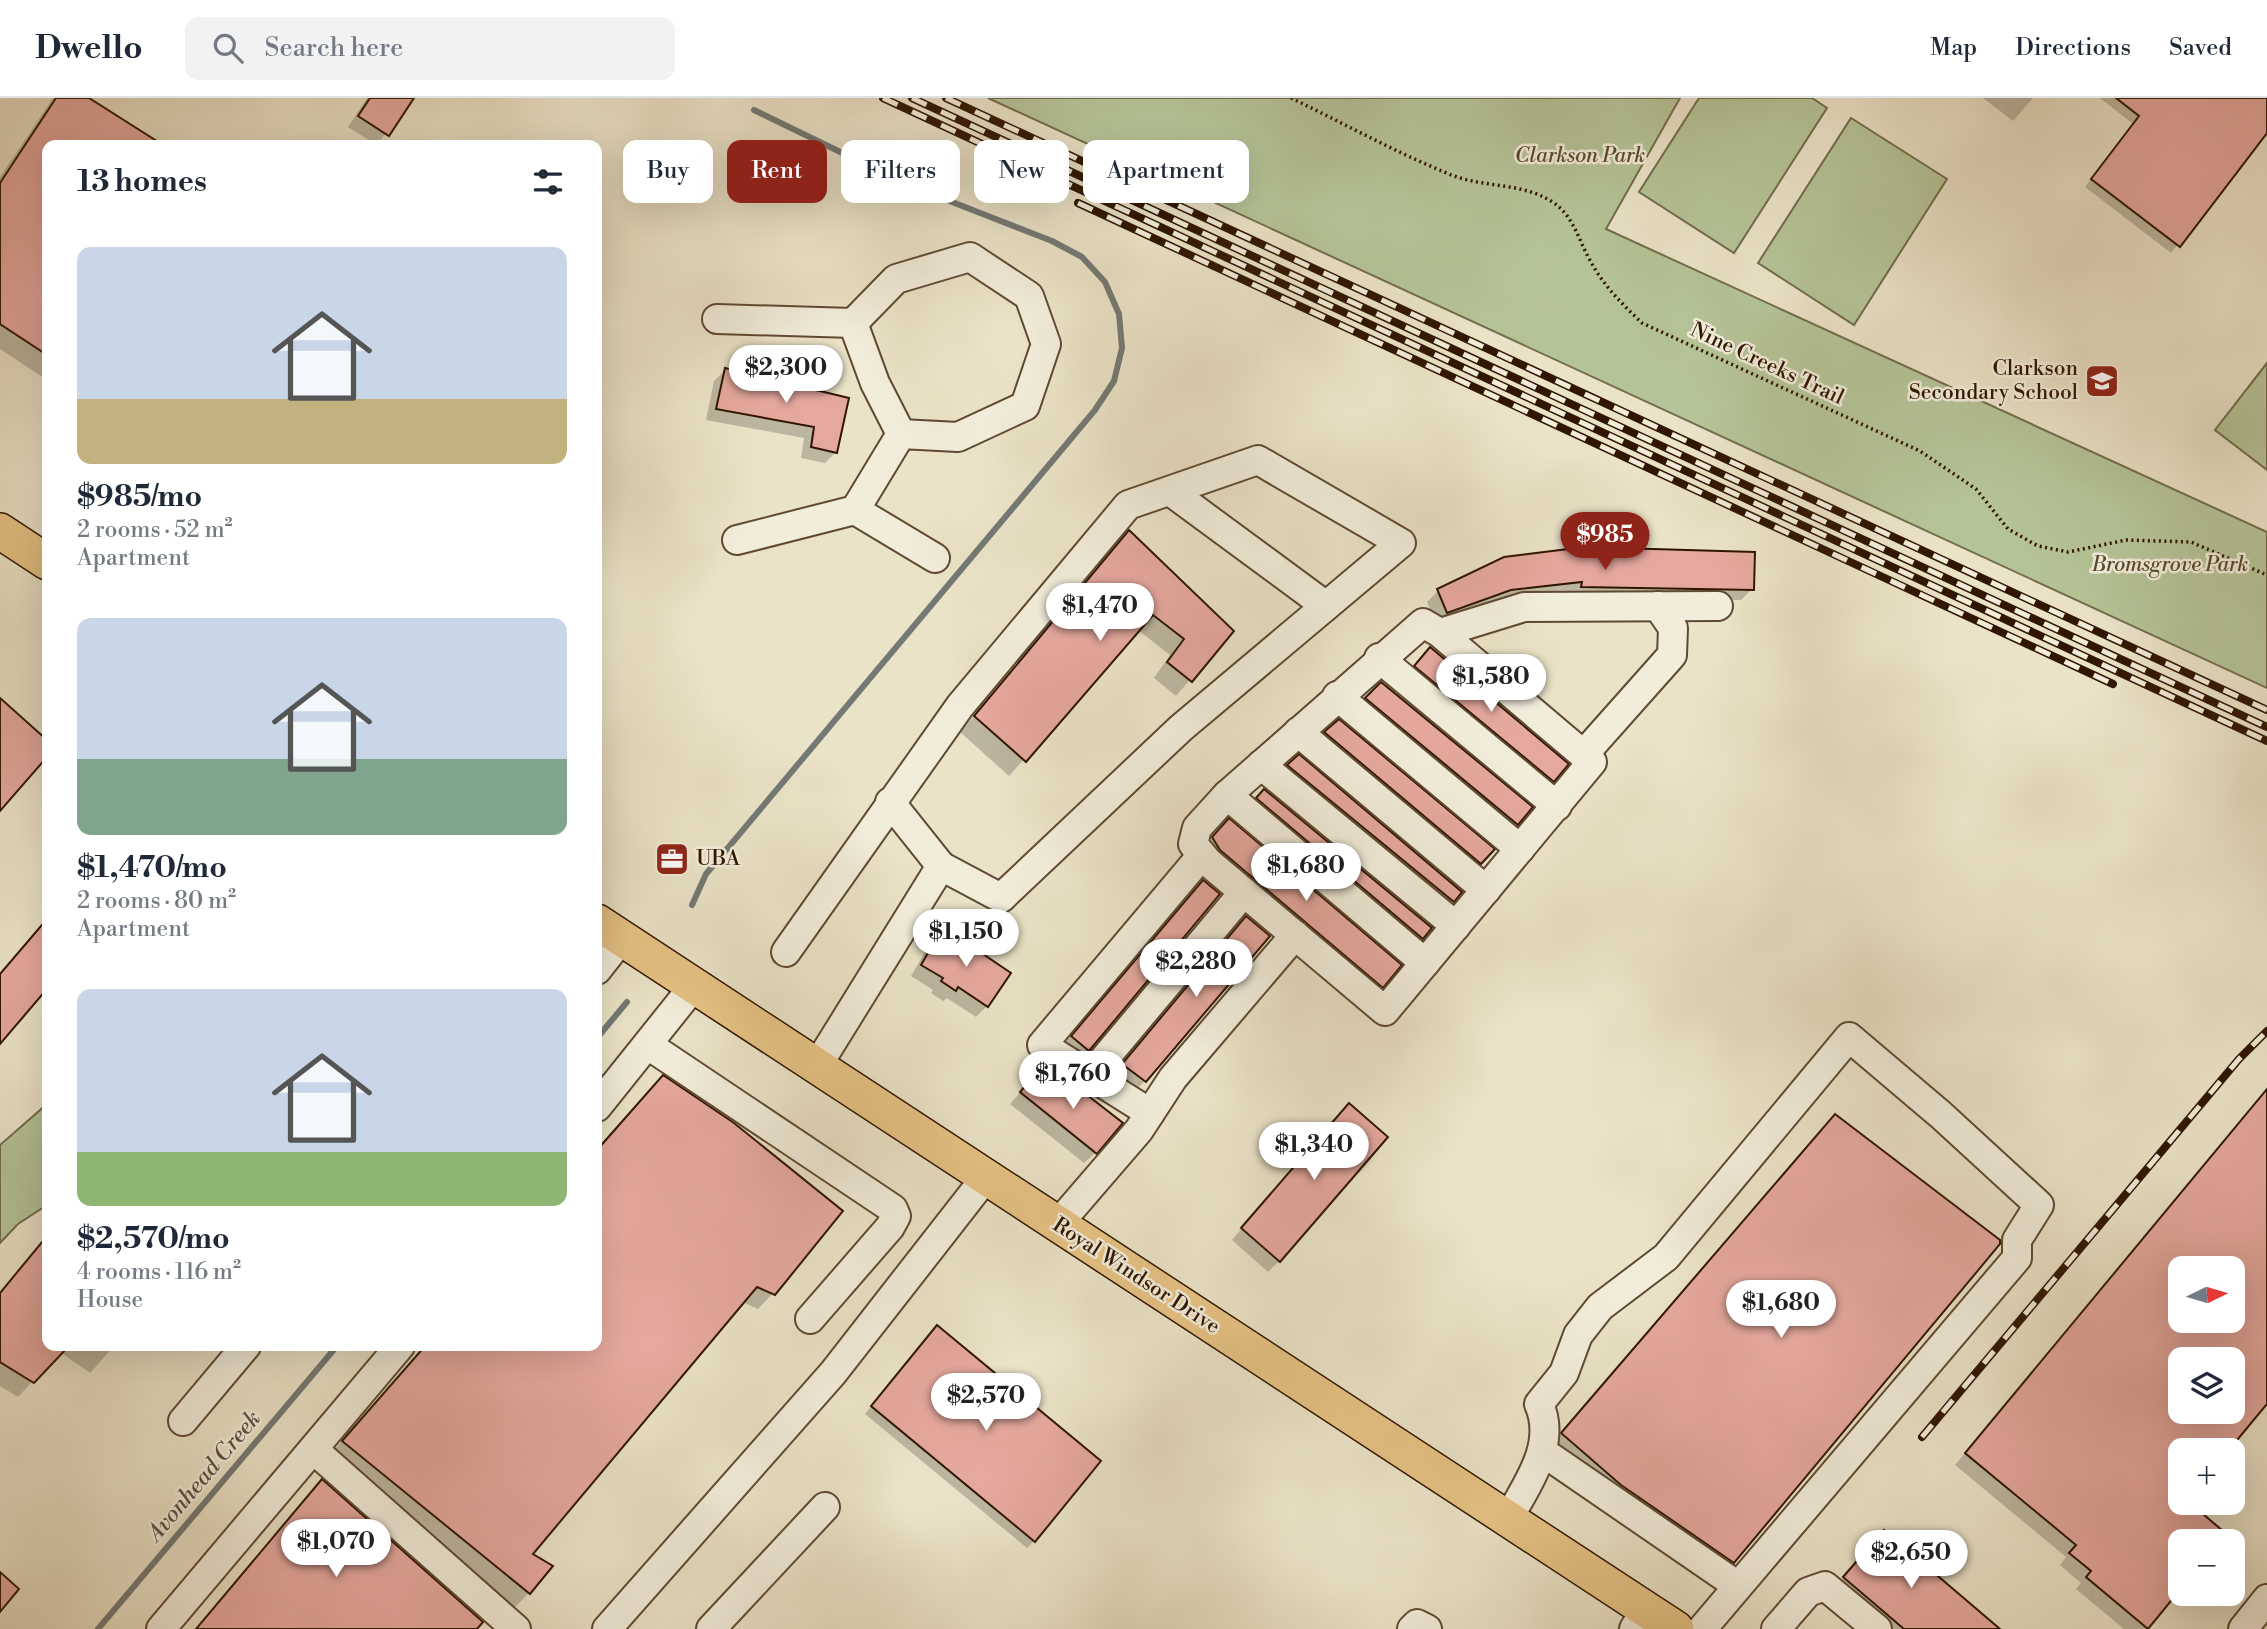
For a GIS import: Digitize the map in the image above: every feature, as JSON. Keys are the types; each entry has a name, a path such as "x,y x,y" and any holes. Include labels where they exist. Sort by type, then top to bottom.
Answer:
{"main road":[{"path":"0,531 42,559"},
{"name":"Royal Windsor Drive","path":"609,930 1508,1519 1640,1619 1676,1629"}],"lane":[{"path":"717,319 853,323 896,279 970,257 1029,296 1046,344 1025,406 958,438 901,433"},
{"path":"853,323 875,383 901,433"},
{"path":"737,540 855,510 901,433"},
{"path":"786,952 890,802 960,706 1128,505 1258,460 1401,543 1181,728 1001,898 941,866 890,802"},
{"path":"1170,491 1326,606"},
{"path":"855,510 935,558"},
{"path":"1584,754 1672,654 1673,628 1658,606"},
{"path":"1440,633 1524,607 1718,606"},
{"path":"1423,622 1440,633 1592,762 1385,1011 1202,855 1193,844 1193,836 1227,795 1379,658 1423,622"},
{"path":"1379,658 1556,806"},
{"path":"1337,696 1520,849"},
{"path":"1298,732 1486,890"},
{"path":"1261,765 1456,926"},
{"path":"1227,795 1425,963"},
{"path":"1150,1113 1042,1045 1202,855"},
{"path":"817,1066 941,866"},
{"path":"1090,1076 1244,892"},
{"path":"602,953 609,930"},
{"path":"1058,1224 1150,1113 1173,1078 1295,935"},
{"path":"602,1101 693,987"},
{"path":"1508,1519 1543,1452 1544,1423 1539,1404 1564,1373 1580,1331 1613,1296 1666,1257 1849,1037 1941,1115 2039,1205 2017,1240 2017,1258 1702,1629"},
{"path":"648,1045 893,1209 896,1216 890,1227 810,1319"},
{"path":"607,1629 833,1373 986,1177"},
{"path":"183,1421 242,1351"},
{"path":"161,1629 396,1351"},
{"path":"314,1450 516,1629"},
{"path":"1543,1452 1738,1586"},
{"path":"712,1629 825,1507"},
{"path":"1776,1629 1808,1592 1825,1586 1877,1629"},
{"path":"2243,1629 2267,1600"},
{"path":"1412,1629 1417,1624 1427,1629"}],"path":[{"name":"Nine Creeks Trail","path":"1291,98 1451,175 1502,187 1522,188 1553,201 1573,222 1591,263 1619,301 1642,323 1920,451 1976,489 2008,529 2038,545 2068,552 2126,540 2190,542 2267,575"}],"green space":[{"name":"Bromsgrove Park","path":"988,98 1680,98 1606,229 2267,532 2267,688 1216,203 1249,203 1249,140 1083,142"},
{"path":"1699,98 1812,98 1827,108 1734,253 1639,192"},
{"path":"1851,118 1947,179 1854,325 1758,263"},
{"path":"2267,363 2267,470 2215,430"},
{"path":"42,1108 42,1208 18,1224 0,1243 0,1145"}],"building":[{"path":"56,98 89,98 155,140 42,140 42,352 0,324 0,183"},
{"path":"370,98 414,98 389,136 358,116"},
{"path":"2116,98 2267,98 2267,133 2180,247 2091,179 2139,116"},
{"path":"725,368 849,398 837,453 811,447 814,427 716,409"},
{"path":"1129,530 1234,631 1192,682 1167,662 1184,639 1153,615 1026,762 974,716"},
{"path":"1584,547 1755,552 1754,590 1581,587 1582,582 1511,590 1447,613 1437,589 1504,557"},
{"path":"1430,647 1569,764 1554,782 1414,666"},
{"path":"1381,682 1533,807 1518,825 1365,698"},
{"path":"0,698 42,736 42,763 0,811"},
{"path":"1339,719 1495,849 1481,864 1324,732"},
{"path":"1299,754 1462,892 1454,902 1287,765"},
{"path":"1264,789 1432,928 1423,939 1256,798"},
{"path":"1229,818 1402,965 1383,988 1220,850 1212,837"},
{"path":"1203,880 1220,894 1089,1051 1071,1036"},
{"path":"1246,916 1270,936 1146,1082 1122,1064"},
{"path":"42,925 42,995 0,1044 0,974"},
{"path":"952,933 1011,973 988,1007 958,987 956,991 941,981 943,978 921,965 939,934 948,940"},
{"path":"1040,1068 1076,1097 1082,1091 1123,1123 1097,1154 1020,1092"},
{"path":"663,1075 734,1123 843,1211 775,1295 757,1287 533,1554 553,1566 530,1594 342,1441 421,1351 602,1351 602,1144"},
{"path":"2267,1089 2267,1404 2239,1438 2168,1438 2168,1515 2204,1515 2221,1529 2168,1529 2168,1605 2148,1629 2086,1577 2091,1571 2069,1553 2076,1545 1965,1453"},
{"path":"1349,1103 1388,1137 1280,1262 1241,1228"},
{"path":"1835,1114 2000,1240 2000,1244 1734,1563 1621,1485 1561,1433"},
{"path":"42,1242 42,1351 64,1351 34,1383 0,1362 0,1293"},
{"path":"937,1325 1101,1461 1035,1542 871,1406"},
{"path":"322,1479 483,1622 477,1629 196,1629"},
{"path":"1884,1530 2000,1629 1904,1629 1843,1577"},
{"path":"0,1572 19,1589 0,1612"}],"waterway":[{"path":"692,905 706,874 1095,410 1114,381 1122,348 1119,314 1105,282 1082,257 1052,241 906,184 754,110"},
{"name":"Avonhead Creek","path":"602,1032 627,1002"},
{"name":"Avonhead Creek","path":"98,1629 333,1351"}],"railway":[{"path":"883,98 2267,741"},
{"path":"912,98 2267,727"},
{"path":"946,98 2267,710"},
{"path":"1078,203 2113,684"},
{"path":"1922,1437 2239,1059 2267,1031"}],"place":[{"name":"Clarkson Secondary School","path":"2102,381"},
{"name":"UBA","path":"672,859"}],"park label":[{"name":"Clarkson Park","path":"1580,156"}]}
